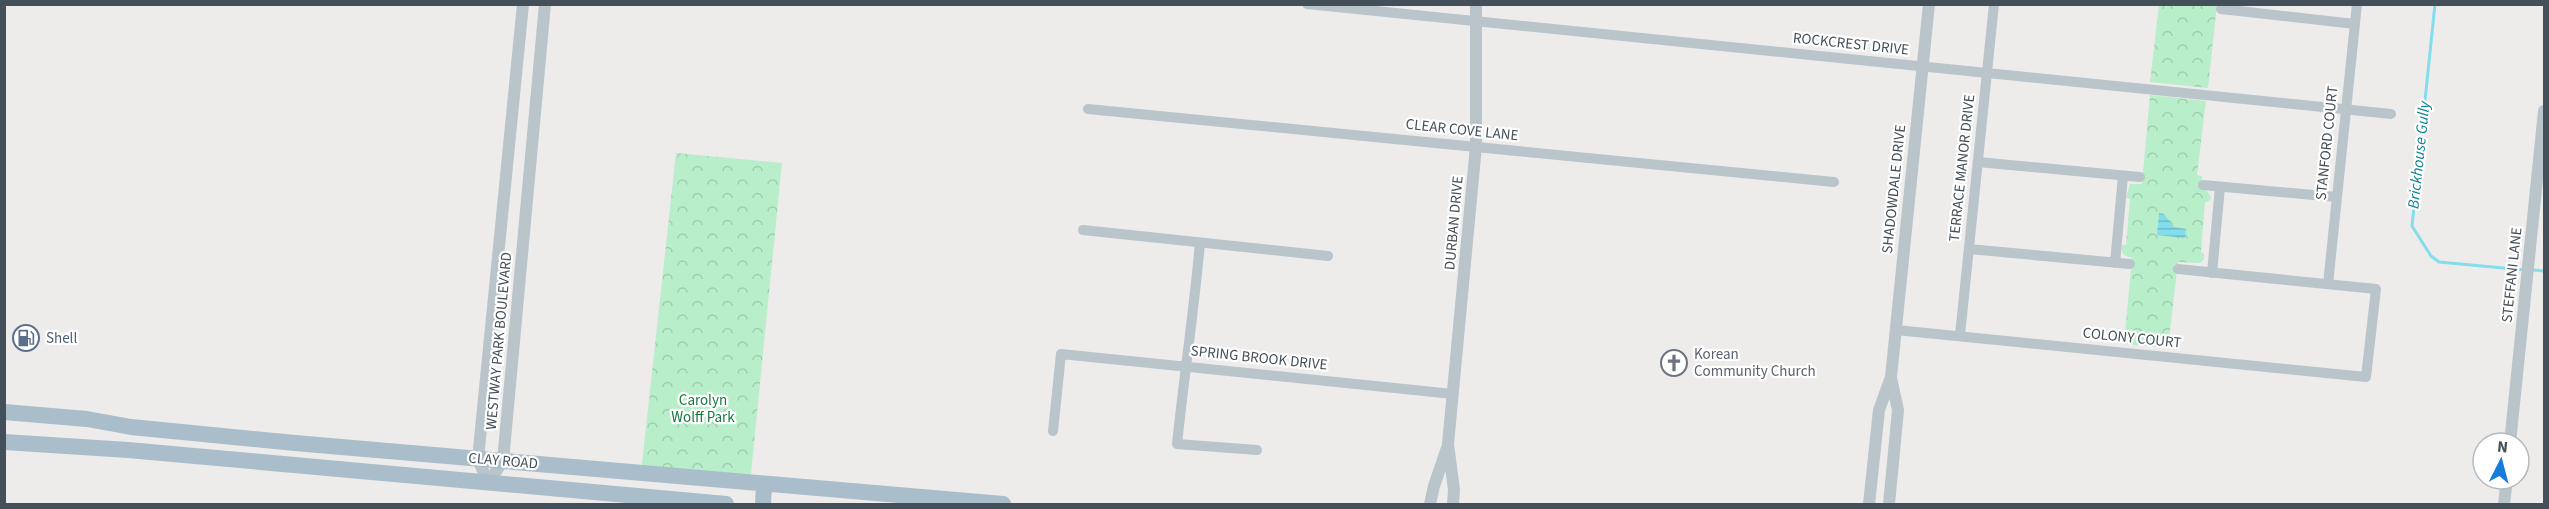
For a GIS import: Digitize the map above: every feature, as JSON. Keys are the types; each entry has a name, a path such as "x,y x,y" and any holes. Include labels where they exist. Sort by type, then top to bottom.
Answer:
{"main road":[{"name":"CLAY ROAD","path":"4,412 87,419 131,427 295,443 764,484 911,500 1003,504"},
{"path":"129,450 131,427"},
{"path":"293,467 295,443"},
{"name":"CLAY ROAD","path":"9,444 129,450 293,467 726,504"},
{"path":"763,504 764,484"}],"street":[{"name":"WESTWAY PARK BOULEVARD","path":"488,483 478,459 523,4"},
{"name":"WESTWAY PARK BOULEVARD","path":"488,483 503,461 545,4"},
{"name":"ROCKCREST DRIVE","path":"1307,4 2391,114"},
{"name":"DURBAN DRIVE","path":"1430,504 1448,444 1476,146 1476,4"},
{"name":"SHADOWDALE DRIVE","path":"1869,504 1879,410 1891,377 1929,4"},
{"name":"TERRACE MANOR DRIVE","path":"1960,335 1994,4"},
{"name":"STANFORD COURT","path":"2328,284 2357,4"},
{"path":"2221,9 2239,8 2355,24"},
{"name":"CLEAR COVE LANE","path":"1088,109 1834,182"},
{"name":"STEFFANI LANE","path":"2511,431 2544,111"},
{"path":"1978,162 2140,177"},
{"path":"2115,263 2123,176"},
{"path":"2203,185 2336,197"},
{"path":"2212,273 2220,187"},
{"path":"1083,231 1328,256"},
{"path":"1200,243 1194,314 1185,365 1177,444 1257,450"},
{"path":"1969,249 2130,264"},
{"path":"2178,269 2328,284"},
{"name":"COLONY COURT","path":"1896,330 2366,377 2376,288 2328,284"},
{"name":"SPRING BROOK DRIVE","path":"1053,431 1061,354 1453,394"},
{"name":"SHADOWDALE DRIVE","path":"1889,504 1898,410 1891,377"},
{"name":"DURBAN DRIVE","path":"1448,444 1454,490 1453,504"}],"green space":[{"path":"2159,5 2217,5 2208,88 2150,82"},
{"path":"2150,95 2206,101 2197,175 2202,176 2201,189 2207,191 2211,197 2205,202 2201,252 2204,254 2204,259 2200,263 2178,262 2168,348 2124,344 2132,258 2124,255 2121,249 2122,245 2126,245 2130,199 2126,198 2130,184 2142,184"},
{"name":"Carolyn Wolff Park","path":"676,153 782,163 750,483 641,473"}],"water":[{"path":"2159,213 2164,214 2174,227 2186,229 2185,238 2157,235"}],"waterway":[{"name":"Brickhouse Gully","path":"2435,4 2412,226 2431,256 2439,262 2525,270"},
{"name":"Brickhouse Gully","path":"2532,270 2544,271"}],"place":[{"name":"Shell","path":"26,338"},
{"name":"Korean Community Church","path":"1674,363"}]}
